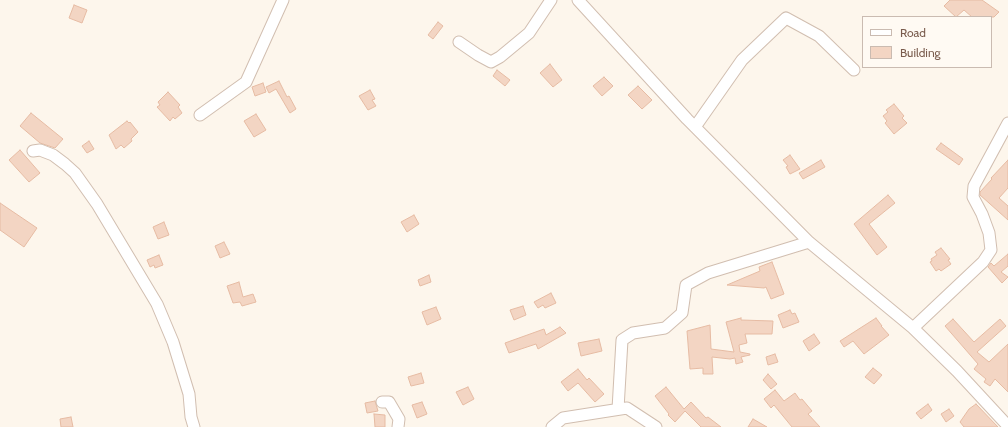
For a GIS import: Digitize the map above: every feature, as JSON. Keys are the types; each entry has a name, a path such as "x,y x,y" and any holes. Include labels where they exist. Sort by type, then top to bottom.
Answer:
{"street":[{"path":"200,115 246,82 283,0"},
{"path":"459,42 491,62 500,57 529,33 551,0"},
{"path":"584,2 695,127 809,242 913,328 957,371 1008,426"},
{"path":"695,127 742,60 786,18 819,36 854,70"},
{"path":"913,328 983,262 990,250 989,233 982,214 973,197 974,186 1008,124"},
{"path":"33,151 40,150 53,156 66,164 75,173 97,204 157,304 173,342 189,394 191,417 194,427"},
{"path":"618,409 622,340 633,333 665,328 682,313 686,285 708,273 809,242"},
{"path":"382,402 389,402 399,419 398,427"},
{"path":"552,427 563,418 627,408 656,427"}],"building":[{"path":"950,0 982,0 999,12 994,17 971,16 964,10 957,16 955,16 944,6"},
{"path":"74,5 87,10 82,23 69,18"},
{"path":"438,22 443,26 433,39 428,35"},
{"path":"550,64 562,80 553,87 540,73"},
{"path":"497,70 510,80 505,86 493,76"},
{"path":"604,77 613,86 602,96 593,86"},
{"path":"279,81 287,97 289,96 296,109 290,113 276,89 269,93 266,87"},
{"path":"263,83 266,92 255,96 252,87"},
{"path":"638,86 652,100 642,109 628,95"},
{"path":"370,90 375,99 372,100 376,106 368,110 359,96"},
{"path":"168,92 180,105 178,107 182,113 175,119 173,117 170,121 157,107 160,105 158,102"},
{"path":"894,104 904,116 902,118 907,123 894,134 885,123 887,121 883,116 888,112 886,110"},
{"path":"31,113 63,139 55,148 40,143 20,126"},
{"path":"256,114 266,130 254,137 244,121"},
{"path":"127,121 129,123 130,122 138,132 131,139 132,141 124,148 121,145 116,149 109,135"},
{"path":"89,141 94,149 87,153 82,146"},
{"path":"941,143 963,159 959,165 936,149"},
{"path":"20,150 40,173 29,182 9,160"},
{"path":"790,155 800,169 790,174 786,167 788,166 783,160"},
{"path":"821,160 825,167 803,179 799,173"},
{"path":"1008,160 1008,188 999,198 1008,206 1008,220 980,195 980,192"},
{"path":"888,195 895,203 869,224 887,247 877,255 854,224"},
{"path":"0,203 37,228 24,247 0,230"},
{"path":"414,215 419,224 407,232 401,222"},
{"path":"164,222 169,235 158,239 153,227"},
{"path":"224,242 230,254 220,258 215,246"},
{"path":"941,248 950,259 948,260 951,264 941,271 939,269 936,271 930,262 932,261 931,259 937,255 935,252"},
{"path":"1008,254 1008,266 1001,272 1008,277 1002,283 988,267 991,263 994,266"},
{"path":"159,255 163,265 155,268 154,265 150,267 147,260"},
{"path":"772,262 784,294 771,299 766,287 727,285 760,271 759,267"},
{"path":"429,275 431,282 420,286 418,280"},
{"path":"239,282 243,297 253,294 256,302 242,306 240,302 233,303 227,286"},
{"path":"551,293 556,303 545,308 543,305 538,308 534,302"},
{"path":"523,306 526,315 514,320 510,310"},
{"path":"436,307 441,319 427,325 422,312"},
{"path":"790,310 792,314 795,313 799,322 783,328 778,315"},
{"path":"741,318 741,320 773,321 772,334 745,334 747,343 739,345 740,352 750,355 741,357 743,362 736,364 735,358 730,359 712,357 713,374 703,374 703,368 690,369 687,331 710,325 711,349 734,352 726,322"},
{"path":"876,318 889,335 864,354 853,341 844,347 840,341"},
{"path":"953,319 974,342 1000,319 1006,326 977,352 989,362 1008,344 1008,392 995,379 990,386 984,382 986,379 974,369 978,364 945,326"},
{"path":"560,327 566,333 538,349 536,344 509,353 505,343 544,329 546,335"},
{"path":"814,334 820,343 809,351 803,341"},
{"path":"599,339 602,351 581,356 578,343"},
{"path":"775,354 778,362 768,365 766,357"},
{"path":"873,368 882,375 874,384 865,377"},
{"path":"578,369 587,380 589,378 604,394 595,402 578,383 568,391 561,382"},
{"path":"421,373 424,383 411,386 408,377"},
{"path":"768,374 777,384 771,389 763,380"},
{"path":"468,387 474,399 463,405 456,392"},
{"path":"666,387 684,409 691,402 706,418 708,417 721,427 701,427 685,411 675,422 668,415 669,414 655,396"},
{"path":"775,390 784,401 795,393 812,411 808,414 820,427 792,427 774,405 771,408 764,399"},
{"path":"375,401 378,411 367,413 365,403"},
{"path":"422,402 427,414 417,418 412,405"},
{"path":"928,404 932,410 921,419 916,413"},
{"path":"976,404 998,427 964,427 960,422 969,409"},
{"path":"949,409 954,416 946,422 941,414"},
{"path":"374,414 385,415 385,427 375,427"},
{"path":"71,417 73,427 61,427 60,419"},
{"path":"753,419 767,427 748,427"}]}
